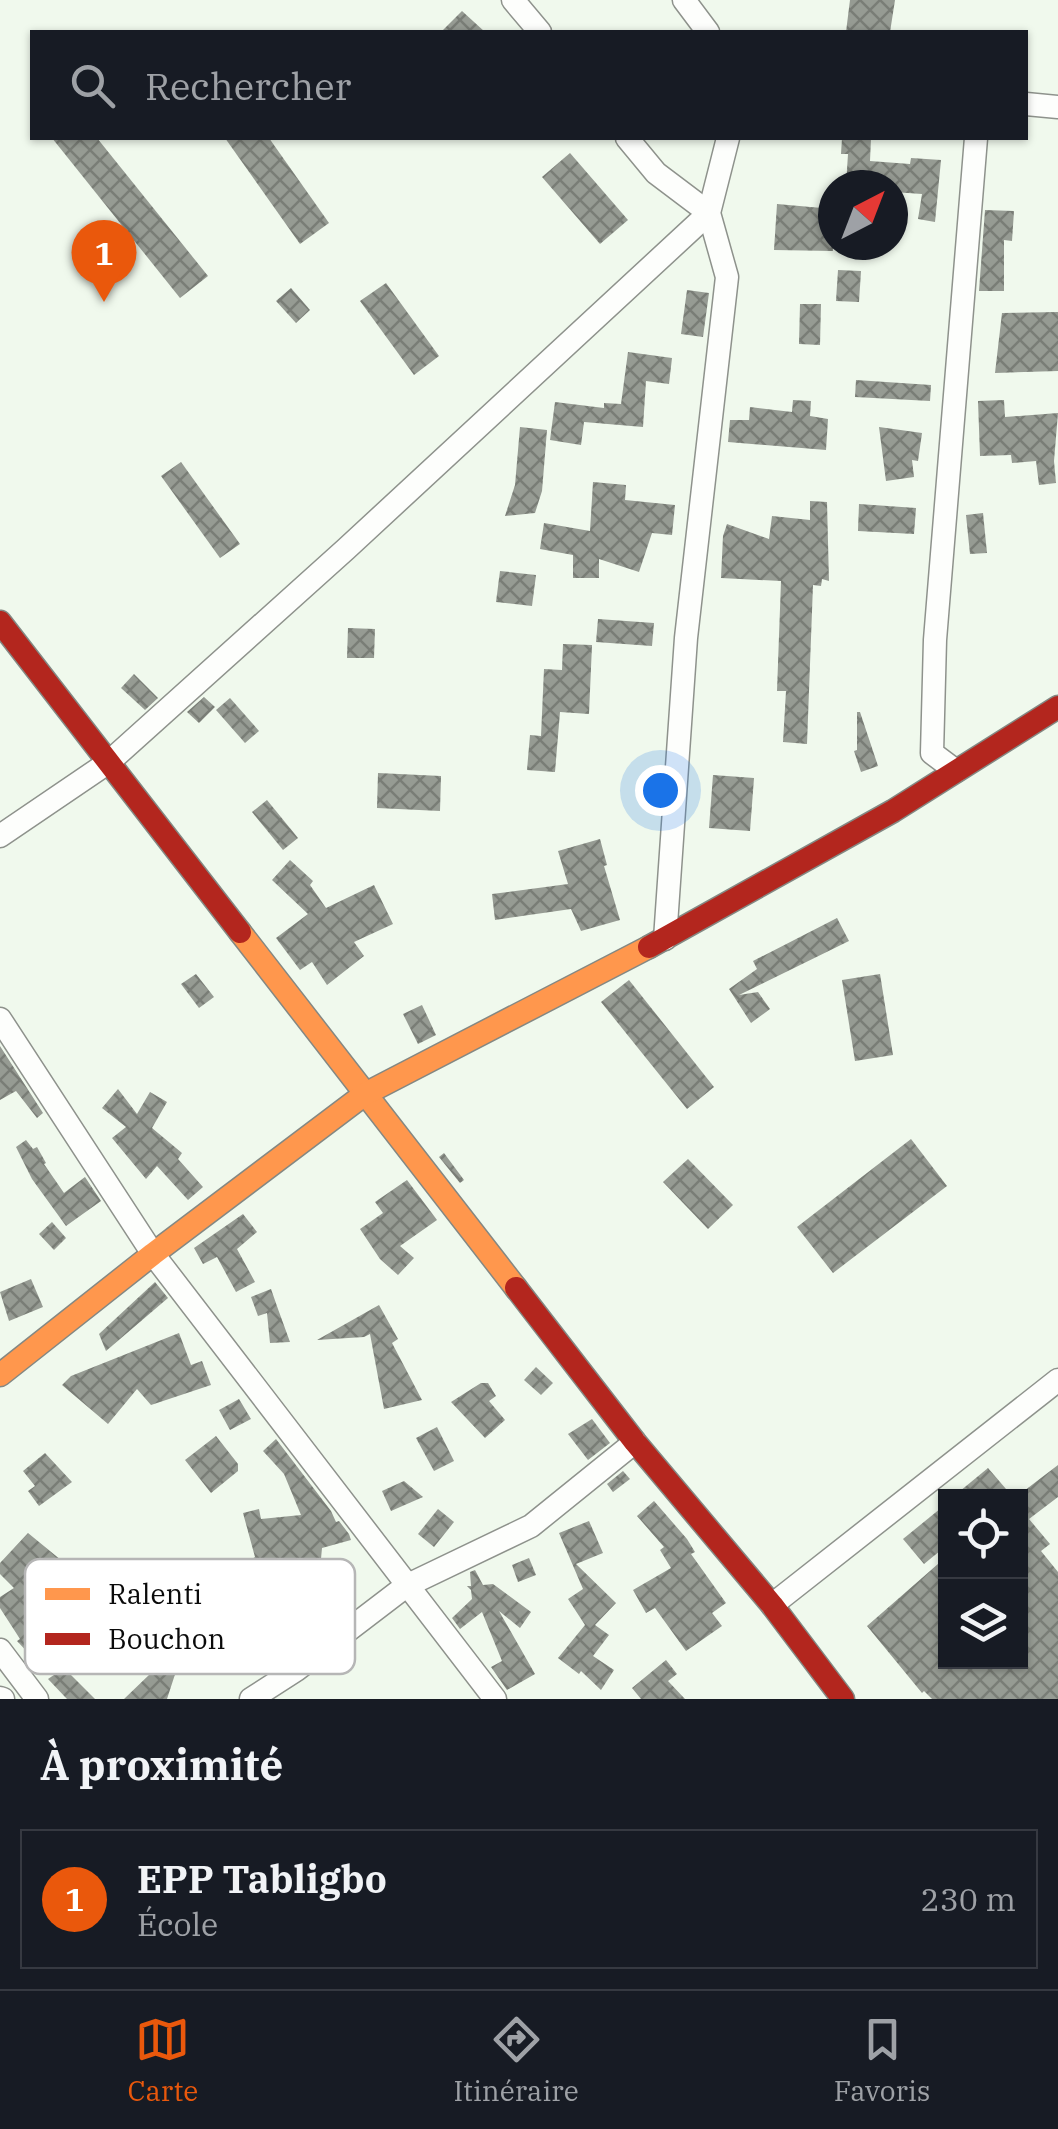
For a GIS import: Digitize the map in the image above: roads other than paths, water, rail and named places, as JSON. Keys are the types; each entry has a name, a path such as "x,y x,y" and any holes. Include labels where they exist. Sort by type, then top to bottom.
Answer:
{"main road":[{"path":"0,622 635,1442 772,1605 842,1699"},
{"path":"0,1376 153,1254 366,1094 665,939 893,811 1058,706"}],"street":[{"path":"512,0 538,30"},
{"path":"684,0 706,30"},
{"path":"1028,104 1058,108"},
{"path":"629,140 656,172 709,213"},
{"path":"665,939 686,638 727,277 709,213 727,140"},
{"path":"956,771 932,753 935,640 976,140"},
{"path":"0,836 108,762 361,535 709,213"},
{"path":"0,1019 153,1254 495,1699"},
{"path":"772,1605 1058,1380"},
{"path":"355,1625 406,1586 531,1526 635,1442"},
{"path":"0,1650 36,1699"},
{"path":"251,1699 290,1674"}],"place":[{"name":"EPP Tabligbo","path":"104,302"}]}
